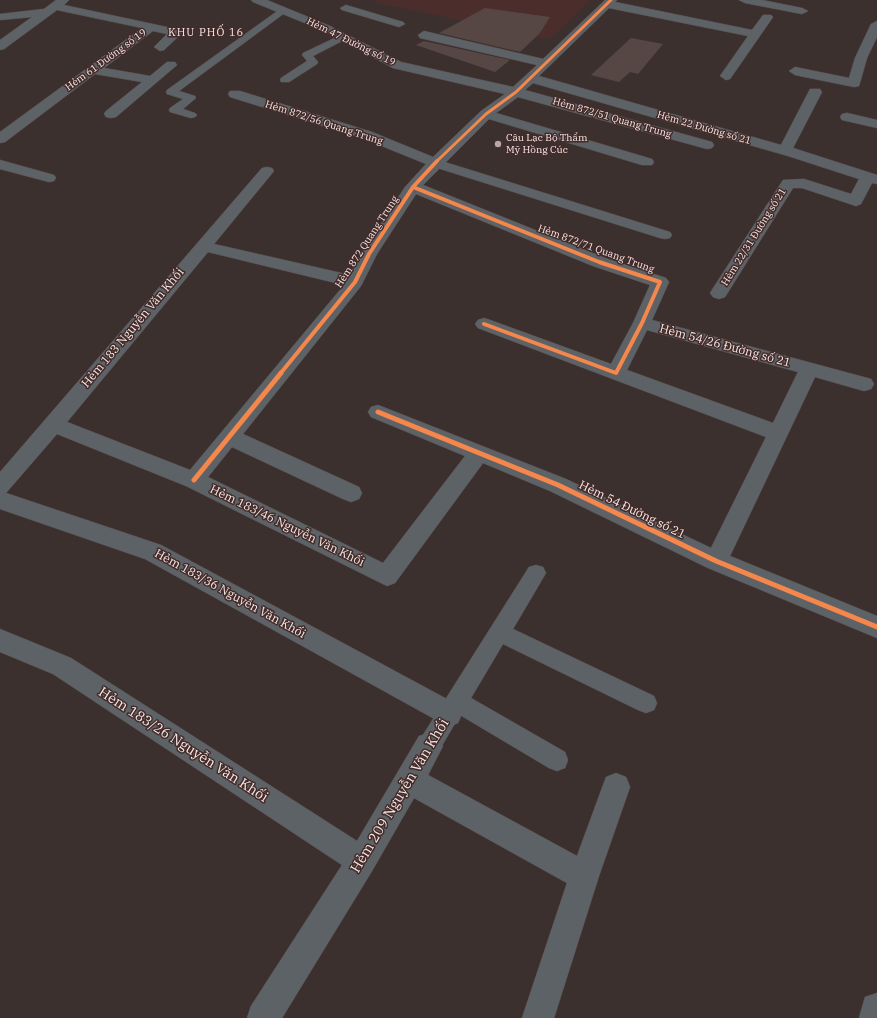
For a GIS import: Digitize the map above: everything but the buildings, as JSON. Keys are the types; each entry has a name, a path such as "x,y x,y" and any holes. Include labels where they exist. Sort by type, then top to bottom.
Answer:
{"street":[{"name":"Hẻm 47 Đường số 19","path":"257,0 343,37 397,64 516,92"},
{"path":"745,0 802,11"},
{"path":"609,2 755,34"},
{"name":"Hẻm 872 Quang Trung","path":"194,480 355,282 369,254 413,187 435,163 486,114 516,92 609,2"},
{"path":"0,46 55,6"},
{"name":"Hẻm 61 Đường số 19","path":"0,17 55,6 151,27"},
{"path":"346,8 399,24 386,32"},
{"path":"726,76 767,17"},
{"path":"795,71 854,83 866,59 877,24"},
{"path":"151,27 176,33 160,47"},
{"name":"Hẻm 61 Đường số 19","path":"0,139 151,27"},
{"path":"424,35 545,63"},
{"path":"360,46 373,39"},
{"path":"111,114 170,65"},
{"path":"92,70 152,80"},
{"name":"Hẻm 22 Đường số 21","path":"531,78 785,150 872,179"},
{"name":"Hẻm 872/51 Quang Trung","path":"516,92 707,145"},
{"path":"785,150 815,92"},
{"name":"Hẻm 872/56 Quang Trung","path":"234,94 366,135 435,163"},
{"path":"486,114 647,162"},
{"path":"847,117 877,124"},
{"path":"0,164 49,178"},
{"name":"Hẻm 183 Nguyễn Văn Khối","path":"0,487 267,171"},
{"name":"Hẻm 22/31 Đường số 21","path":"719,293 788,183 804,184 856,201 872,179"},
{"name":"Hẻm 872/71 Quang Trung","path":"413,187 599,262 660,282 642,323 616,373"},
{"path":"203,246 355,282"},
{"name":"Hẻm 54/26 Đường số 21","path":"642,323 864,384"},
{"path":"484,324 778,433"},
{"name":"Hẻm 54/26 Đường số 21","path":"716,561 809,369"},
{"name":"Hẻm 54 Đường số 21","path":"378,412 558,485 716,561 877,627"},
{"name":"Hẻm 183/46 Nguyễn Văn Khối","path":"52,424 194,480 387,576 479,453"},
{"path":"229,437 351,493"},
{"name":"Hẻm 183/36 Nguyễn Văn Khối","path":"0,500 153,552 452,707"},
{"name":"Hẻm 183/26 Nguyễn Văn Khối","path":"0,640 62,666 362,861"},
{"name":"Hẻm 209 Nguyễn Văn Khối","path":"263,1018 362,861 429,746"},
{"path":"409,780 584,876"},
{"path":"538,1018 584,876 616,787"},
{"path":"875,1018 877,1009"}],"lane":[{"path":"190,115 174,110 191,98 171,92 283,10"},
{"path":"285,80 313,62 307,55 343,37"},
{"path":"435,163 665,235"},
{"name":"Hẻm 209 Nguyễn Văn Khối","path":"429,746 536,573"},
{"path":"500,632 646,703"},
{"path":"452,707 557,760"}],"shaded area":[{"path":"377,0 590,0 550,39 374,2"}],"cycle path":[{"path":"194,480 355,282 369,254 413,187 435,163 486,114 516,92 611,0"},
{"path":"413,187 599,262 660,282 642,323 616,373 484,324"},
{"path":"378,412 558,485 716,561 877,627"}],"place":[{"name":"Câu Lạc Bộ Thẩm Mỹ Hồng Cúc","path":"498,144"}],"district":[{"name":"KHU PHỐ 16","path":"206,33"}]}
